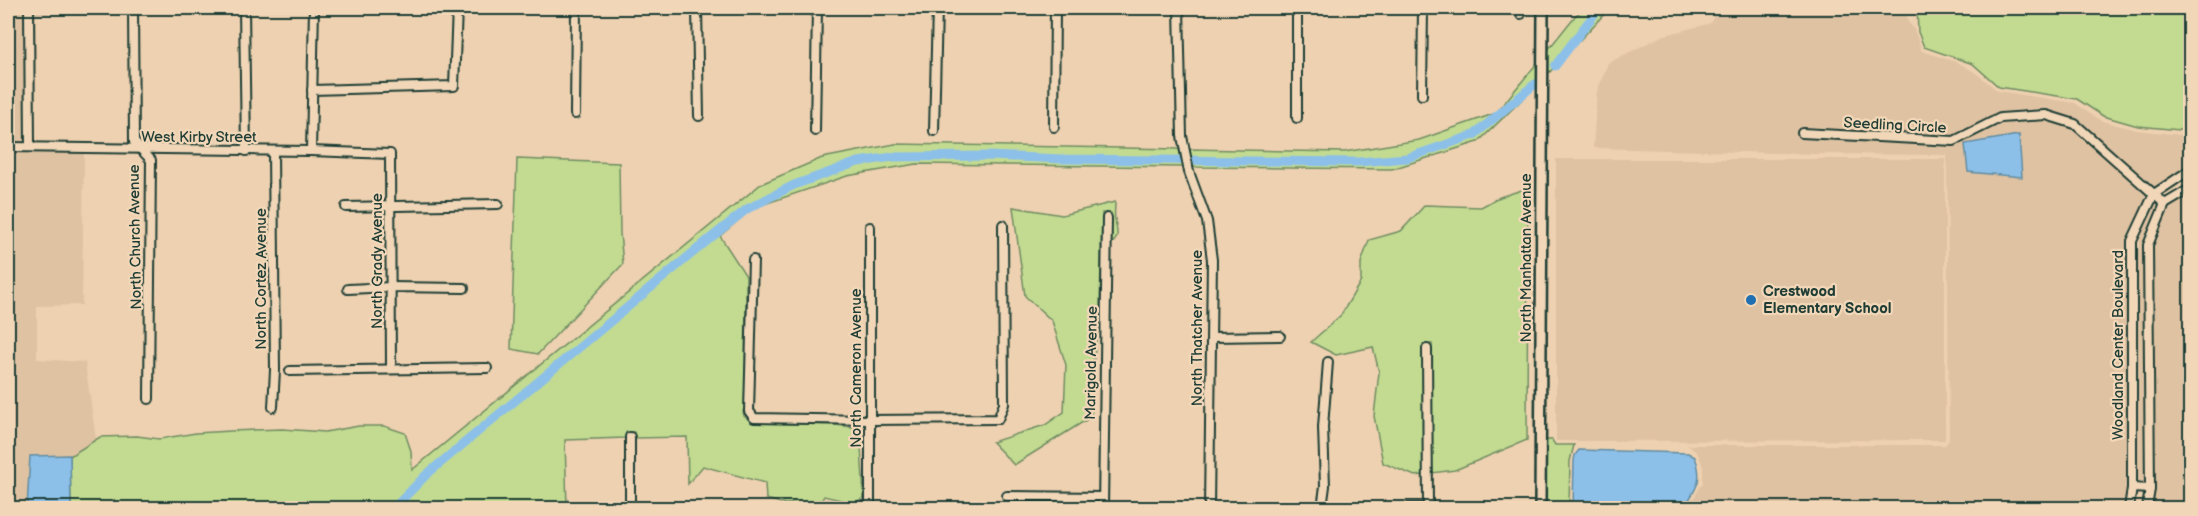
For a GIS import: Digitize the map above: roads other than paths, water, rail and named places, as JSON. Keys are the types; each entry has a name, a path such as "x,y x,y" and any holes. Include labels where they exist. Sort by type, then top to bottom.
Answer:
{"street":[{"path":"29,8 30,147"},
{"name":"North Church Avenue","path":"133,8 134,142 151,160 149,399"},
{"path":"244,8 246,151"},
{"path":"310,151 314,8"},
{"path":"312,90 454,86 457,8"},
{"path":"575,114 576,8"},
{"path":"697,8 699,116"},
{"path":"815,131 817,8"},
{"path":"934,131 936,8"},
{"path":"1054,127 1055,8"},
{"name":"North Thatcher Avenue","path":"1179,8 1182,136 1189,172 1207,221 1211,250 1209,508"},
{"path":"1297,8 1297,118"},
{"path":"1422,95 1423,8"},
{"name":"North Manhattan Avenue","path":"1540,508 1543,8"},
{"name":"Seedling Circle","path":"1802,133 1954,141 2000,118 2046,115 2076,124 2165,204"},
{"name":"West Kirby Street","path":"8,147 390,154"},
{"name":"North Cortez Avenue","path":"273,151 275,370 273,407"},
{"name":"North Grady Avenue","path":"390,154 391,368"},
{"path":"2154,194 2190,170"},
{"path":"2165,204 2190,189"},
{"name":"Woodland Center Boulevard","path":"2129,508 2132,488 2132,241 2154,194"},
{"path":"346,207 498,204"},
{"name":"Woodland Center Boulevard","path":"2147,508 2150,489 2148,244 2165,204"},
{"name":"Marigold Avenue","path":"1103,508 1107,218"},
{"path":"753,260 749,411 754,418 998,419 1004,404 1004,225"},
{"name":"North Cameron Avenue","path":"870,227 870,508"},
{"path":"348,289 464,288"},
{"path":"1212,337 1280,336"},
{"path":"1427,349 1428,508"},
{"path":"1323,508 1325,463 1323,427 1328,362"},
{"path":"290,371 487,368"},
{"path":"630,437 630,508"},
{"path":"2132,488 2150,489"},
{"path":"1007,496 1103,497"},
{"path":"1408,508 1437,508"}],"water":[{"path":"2019,135 2022,177 1968,172 1965,144"},
{"path":"1579,450 1688,453 1695,457 1699,478 1684,508 1573,508 1574,461"},
{"path":"70,455 71,508 27,508 30,456"}],"waterway":[{"path":"1555,66 1599,8"},
{"path":"394,508 426,475 707,241 747,209 794,185 858,162 893,157 988,156 1359,162 1407,158 1474,135 1535,84"}],"place":[{"name":"Crestwood Elementary School","path":"1751,300"}]}
